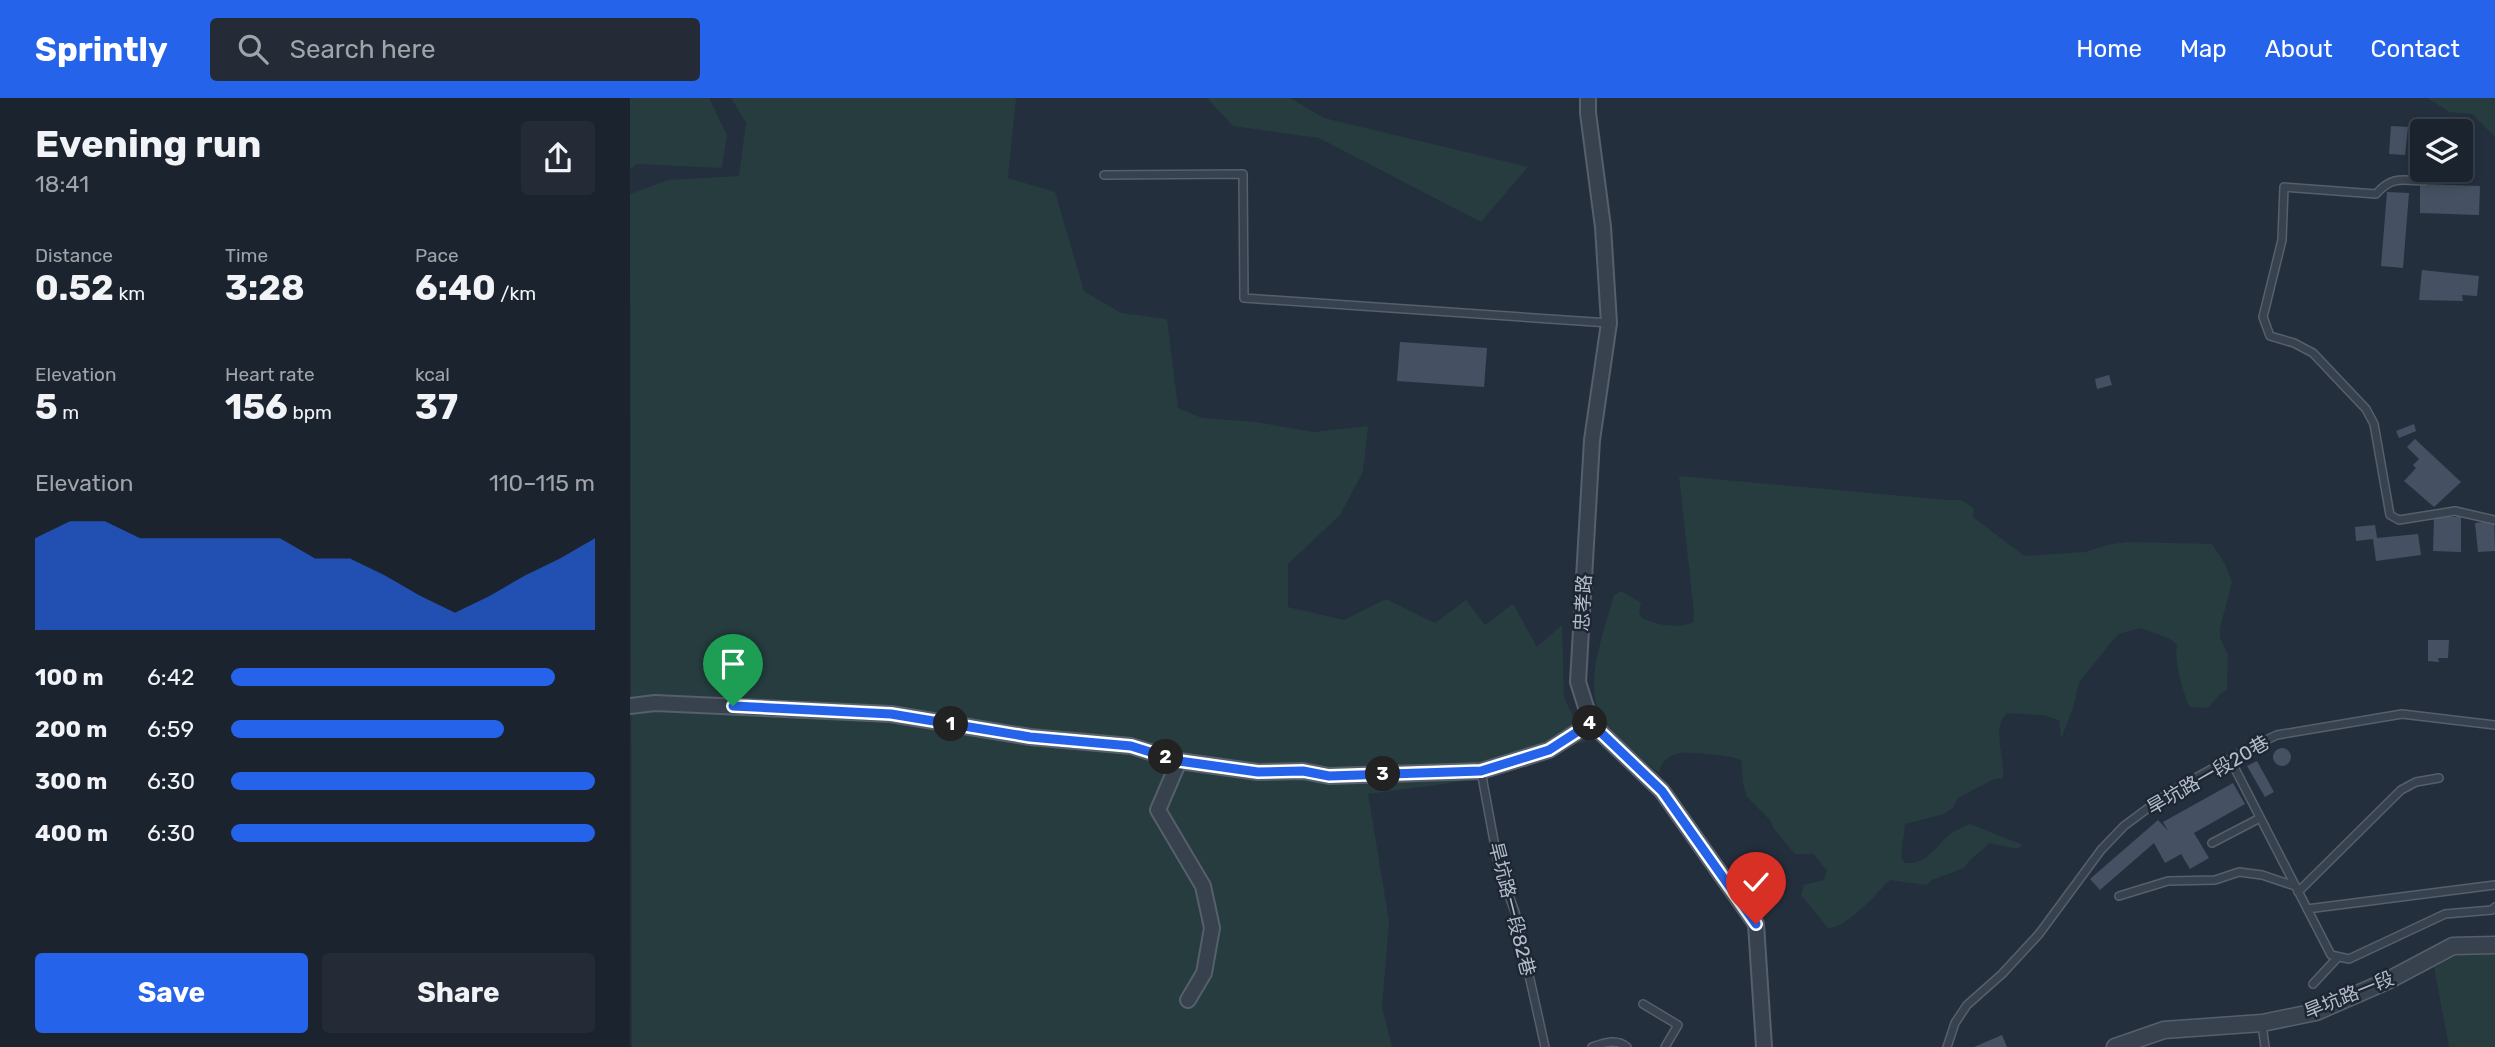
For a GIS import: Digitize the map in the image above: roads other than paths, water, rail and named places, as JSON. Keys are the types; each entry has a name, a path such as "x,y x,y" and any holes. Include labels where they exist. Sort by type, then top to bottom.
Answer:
{"street":[{"name":"忠孝路","path":"1588,98 1603,227 1609,323 1592,440 1578,682 1591,723 1662,791 1756,924 1764,1047"},
{"path":"630,706 654,703 891,714 1030,737 1131,746 1179,761 1258,772 1303,771 1329,776 1481,771 1549,750 1591,723"},
{"path":"1179,761 1158,810 1203,886 1212,928 1205,972 1188,1000"},
{"name":"旱坑路一段","path":"2115,1047 2164,1030 2262,1023 2316,1012 2387,981 2453,946 2495,945"}],"lane":[{"path":"1104,175 1243,174 1244,298 1609,323"},
{"path":"2410,180 2387,182 2376,194 2284,187 2282,240 2263,317 2270,336 2294,343 2313,353 2366,409 2374,424 2390,515 2399,520 2455,511 2495,520"},
{"name":"旱坑路一段20巷","path":"1947,1047 1955,1023 1967,1005 2002,974 2039,933 2101,850 2124,826 2167,794 2277,735 2402,714 2495,725"},
{"path":"2230,759 2331,955 2349,959 2445,914 2495,908"},
{"name":"旱坑路一段82巷","path":"1481,771 1499,868 1515,912 1545,1047"},
{"path":"2297,889 2401,789 2416,782 2439,778"},
{"path":"2212,843 2260,818"},
{"path":"2119,896 2168,881 2215,880 2239,872 2262,875 2297,889"},
{"path":"2307,909 2495,886"},
{"path":"2314,985 2338,957"},
{"path":"1643,1004 1678,1025 1665,1047"},
{"path":"2262,1023 2265,1047"},
{"path":"1592,1047 1609,1041 1627,1047"}]}
